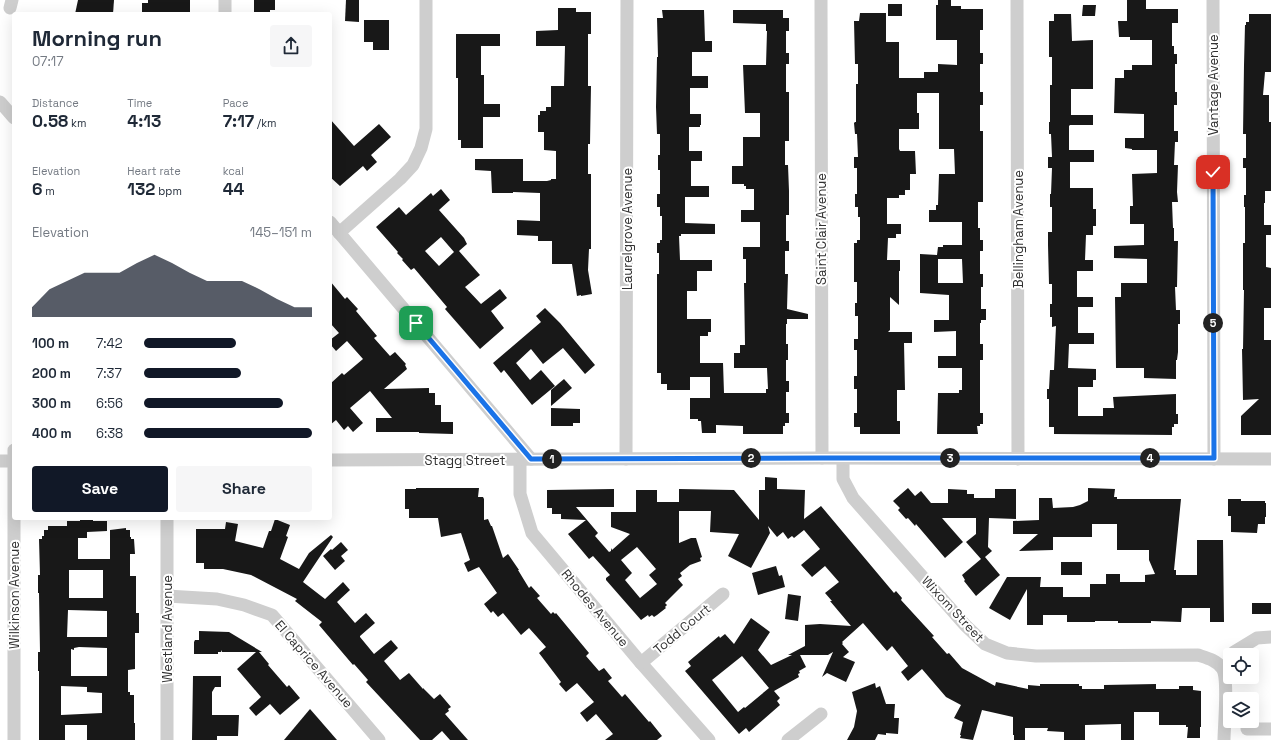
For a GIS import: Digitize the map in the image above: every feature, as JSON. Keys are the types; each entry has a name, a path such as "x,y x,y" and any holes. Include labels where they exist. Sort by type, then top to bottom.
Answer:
{"street":[{"path":"225,0 225,12"},
{"path":"339,233 400,179 413,165 421,148 426,129 426,0"},
{"name":"Laurelgrove Avenue","path":"626,458 627,0"},
{"name":"Saint Clair Avenue","path":"821,0 822,458"},
{"name":"Bellingham Avenue","path":"1018,0 1018,458"},
{"name":"Vantage Avenue","path":"1213,0 1214,458"},
{"path":"0,102 12,116"},
{"path":"332,224 525,459"},
{"name":"Stagg Street","path":"332,460 626,458 1271,458"},
{"name":"Wixom Street","path":"843,458 843,479 853,498 965,625 985,644 1007,653 1036,656 1198,655 1212,660 1222,668"},
{"name":"Rhodes Avenue","path":"525,459 520,494 532,533 708,740"},
{"path":"0,461 12,461"},
{"name":"Wilkinson Avenue","path":"14,520 14,740"},
{"name":"Westland Avenue","path":"167,520 167,740"},
{"name":"Todd Court","path":"641,663 723,594"},
{"name":"El Caprice Avenue","path":"167,596 217,599 244,605 272,615 380,740"},
{"path":"1241,648 1257,638 1271,637"},
{"path":"1222,668 1226,680 1224,740"},
{"path":"788,740 821,714"},
{"path":"1247,729 1271,729"}],"building":[{"path":"78,0 114,0 113,12 75,12"},
{"path":"148,0 190,0 190,12 142,12 142,3 148,3"},
{"path":"254,0 275,0 275,10 270,10 270,12 254,12"},
{"path":"346,0 359,0 359,22 345,21"},
{"path":"938,0 951,0 951,6 961,6 961,9 983,9 983,30 980,30 980,53 983,53 983,64 980,64 980,92 983,92 983,105 980,105 980,131 983,131 983,202 978,202 978,228 980,228 980,240 983,240 983,251 980,251 980,274 983,274 983,287 981,287 981,309 986,309 986,320 981,320 980,323 980,344 983,344 983,360 980,360 980,413 983,413 983,424 977,426 978,434 937,434 938,393 959,393 959,390 962,390 962,368 938,368 938,356 956,356 956,331 934,332 934,320 949,320 949,295 920,293 920,254 937,255 938,247 943,247 943,245 962,245 962,222 929,222 929,210 936,210 936,205 938,205 939,174 955,174 954,149 939,149 939,93 917,93 919,129 899,129 900,151 915,151 916,174 910,174 910,190 905,190 905,195 899,195 899,198 887,198 887,224 901,224 901,234 896,234 896,238 888,238 887,260 900,260 900,271 899,305 890,297 890,330 888,332 912,332 912,343 904,343 905,390 897,390 897,421 900,421 900,434 860,434 860,427 854,427 854,413 857,413 857,389 854,389 854,376 857,376 857,350 854,350 854,339 858,339 858,316 855,316 855,303 857,303 857,282 854,282 854,243 857,243 857,240 860,240 860,217 858,217 858,207 855,207 855,194 857,194 857,168 854,168 854,157 858,157 857,134 855,134 854,123 856,122 856,84 858,84 858,64 855,64 854,21 859,21 860,13 886,13 886,42 899,42 899,78 924,78 924,72 938,72 938,64 957,65 957,40 936,40 936,5 938,5","holes":["938,259 962,259 963,283 938,283"]},
{"path":"1127,0 1146,0 1146,9 1178,9 1178,23 1172,23 1172,46 1174,46 1174,54 1177,54 1177,64 1175,64 1175,92 1177,92 1177,105 1174,105 1174,131 1178,131 1178,142 1175,142 1174,165 1178,165 1178,202 1172,202 1174,241 1178,241 1177,287 1175,287 1176,310 1180,310 1176,379 1144,378 1144,368 1116,368 1115,297 1121,297 1121,283 1147,283 1147,259 1114,258 1114,246 1144,245 1144,224 1130,224 1130,206 1133,206 1132,174 1157,173 1157,150 1132,150 1125,148 1125,138 1144,138 1144,114 1114,113 1115,78 1124,78 1124,70 1132,70 1132,65 1152,65 1152,40 1130,40 1130,37 1119,37 1118,21 1127,21"},
{"path":"888,4 902,4 902,16 888,16"},
{"path":"1083,5 1096,5 1095,16 1082,16"},
{"path":"558,8 576,8 576,12 591,12 591,34 588,34 588,86 591,86 588,174 591,174 591,249 589,249 588,270 592,294 581,296 577,296 572,264 552,264 552,241 538,241 538,236 517,235 517,220 540,221 540,193 492,193 491,171 475,170 475,159 523,159 523,181 547,181 556,179 556,151 544,150 544,132 538,132 538,115 540,115 540,111 546,111 546,107 551,107 551,86 564,86 565,46 536,46 536,31 558,30"},
{"path":"662,10 704,10 705,41 712,41 712,52 692,52 692,76 708,76 708,88 690,88 690,114 701,114 701,125 700,127 689,127 689,151 702,151 702,161 691,161 691,186 709,186 709,197 685,197 685,223 715,224 715,234 681,234 681,236 679,236 680,260 712,260 712,271 697,271 697,291 687,291 687,319 711,319 711,332 708,332 708,336 700,336 700,363 723,363 724,393 766,393 766,389 768,389 767,368 734,368 734,353 740,353 740,345 745,345 744,283 746,283 746,259 743,259 743,247 760,247 760,222 741,222 741,210 754,210 754,189 746,189 744,184 732,184 732,166 743,166 743,137 760,137 760,113 745,113 743,65 766,65 767,31 766,24 733,23 733,10 783,10 783,18 789,18 789,31 786,31 786,53 789,53 789,64 786,64 786,92 789,92 789,141 785,141 785,165 788,165 789,191 789,215 786,215 786,241 789,241 789,251 785,251 785,274 788,274 787,309 808,314 808,319 787,319 786,344 788,344 788,360 786,360 786,381 789,381 789,392 786,392 786,413 789,413 789,423 785,423 785,426 783,426 783,434 743,434 743,426 716,425 716,433 702,433 701,421 698,421 698,419 690,419 690,398 710,398 710,377 690,377 690,390 667,390 667,384 661,384 661,373 657,373 657,274 659,274 659,253 657,253 657,243 660,243 660,240 662,240 662,216 660,216 660,207 657,207 657,194 660,194 660,170 658,170 658,155 660,155 660,134 657,134 656,107 658,57 657,18 663,18"},
{"path":"1054,14 1071,14 1072,41 1093,40 1093,89 1071,89 1071,115 1093,115 1093,125 1069,126 1069,150 1094,150 1094,162 1070,162 1070,188 1093,188 1093,209 1096,209 1096,226 1093,226 1093,235 1086,235 1085,260 1093,260 1093,271 1077,271 1077,297 1093,297 1093,307 1078,307 1078,333 1094,333 1094,344 1069,344 1068,368 1096,369 1096,380 1093,380 1093,387 1078,387 1078,416 1103,416 1103,408 1114,408 1113,397 1176,394 1176,414 1178,414 1178,424 1174,424 1174,427 1172,427 1172,435 1054,434 1054,427 1049,427 1049,399 1047,399 1047,389 1049,389 1050,370 1054,370 1056,326 1052,327 1052,317 1050,317 1050,304 1052,304 1052,284 1049,284 1048,245 1048,232 1052,232 1052,207 1050,207 1050,194 1052,168 1048,168 1048,157 1052,157 1051,134 1049,134 1052,57 1049,57 1049,21 1054,21"},
{"path":"1249,14 1271,14 1271,72 1265,72 1263,95 1269,95 1269,122 1271,122 1271,191 1265,191 1264,225 1271,225 1271,235 1266,235 1266,267 1271,268 1271,308 1264,308 1264,340 1271,340 1271,435 1241,435 1241,416 1259,399 1243,400 1243,243 1245,243 1244,195 1246,195 1246,168 1243,168 1243,158 1246,158 1246,134 1243,134 1244,65 1245,25 1246,22 1249,22"},
{"path":"364,20 389,20 389,50 373,50 373,42 364,42"},
{"path":"456,34 500,34 500,46 481,46 481,75 484,75 484,104 500,104 500,117 483,117 483,148 461,148 461,140 458,140"},
{"path":"332,121 354,146 379,124 391,137 371,155 377,162 367,171 363,166 340,186 332,179"},
{"path":"441,189 450,200 439,210 464,238 467,244 459,251 480,275 465,287 481,304 500,289 507,298 491,311 504,328 480,349 445,309 447,307 414,268 411,270 402,260 403,259 397,253 398,252 376,227 399,207 406,215 431,193 433,196","holes":["441,237 454,252 439,266 425,251"]},
{"path":"332,283 345,299 347,297 358,309 356,311 377,336 374,338 390,356 395,352 406,364 407,369 384,389 429,388 429,393 435,393 435,405 441,405 441,422 453,422 453,434 376,432 376,418 392,418 370,391 350,408 363,423 353,432 348,426 344,430 336,420 332,423 332,382 342,373 344,375 363,359 347,341 336,351 332,346 332,338 339,333 332,325"},
{"path":"545,308 560,323 595,365 585,374 563,348 543,364 531,349 516,363 530,380 541,370 555,386 532,405 504,370 501,373 493,363 541,322 536,316"},
{"path":"564,379 572,388 551,406 551,390"},
{"path":"551,408 580,409 580,423 573,423 573,426 551,426"},
{"path":"765,477 777,478 777,489 805,490 804,519 821,506 894,593 896,591 902,598 901,600 934,636 932,637 962,668 995,686 996,682 1028,689 1028,685 1040,686 1040,684 1079,684 1079,686 1082,686 1082,689 1104,689 1104,685 1156,684 1156,689 1179,689 1179,686 1193,686 1193,690 1201,691 1200,738 1187,738 1188,727 1186,727 1186,725 1159,725 1159,712 1134,712 1134,740 1121,740 1121,724 1085,725 1085,740 1064,740 1064,732 1047,731 1048,728 1025,728 1025,740 1014,740 1013,717 982,710 973,740 960,738 963,722 954,718 961,705 946,697 922,669 908,681 901,672 908,666 892,646 887,651 863,623 842,642 849,652 843,657 855,662 846,682 827,673 822,677 833,652 828,655 800,655 806,667 799,671 799,677 774,691 780,698 777,701 780,705 749,732 746,728 739,734 685,671 691,666 688,662 719,636 720,638 725,634 734,644 751,618 770,632 758,650 771,665 792,655 788,655 805,646 805,625 820,624 851,626 825,593 839,582 825,566 812,577 801,565 820,549 804,530 794,538 792,536 788,539 783,532 777,537 768,526 770,533 751,568 728,556 739,534 710,532 711,511 679,511 679,543 691,538 696,538 702,557 700,558 701,561 690,565 680,573 682,576 678,579 683,585 665,603 667,605 665,607 666,608 654,617 652,615 649,617 648,615 641,620 606,580 606,578 610,575 593,556 589,559 568,534 586,520 561,519 561,514 552,514 552,508 547,508 547,490 614,489 614,507 576,507 598,533 595,536 609,552 611,551 611,548 612,550 630,534 611,527 611,512 636,512 636,490 657,490 657,502 679,502 679,489 734,490 759,520 759,490 765,490","holes":["637,547 656,569 649,575 657,584 640,598 625,580 632,573 621,560","742,656 769,688 738,712 712,680"]},
{"path":"479,488 478,497 483,497 484,499 484,520 488,519 492,526 503,558 508,554 529,588 531,586 540,596 537,598 551,614 553,612 555,614 556,613 589,653 586,656 599,671 604,668 612,678 608,681 622,697 625,694 662,736 657,740 605,740 613,734 596,714 587,722 580,713 594,702 577,683 566,692 559,684 561,682 539,653 546,647 529,628 521,635 503,613 498,617 493,611 491,613 484,604 497,593 479,567 468,572 464,563 470,560 461,533 441,537 438,518 409,518 409,509 405,509 405,489"},
{"path":"908,488 915,496 921,491 931,503 948,503 948,489 967,490 967,494 974,494 974,498 995,498 995,489 1016,489 1016,519 989,518 988,547 992,551 985,557 1000,575 976,596 964,581 965,580 962,575 981,559 966,542 976,534 976,518 942,518 963,542 945,558 916,524 915,526 908,518 906,519 898,510 900,508 893,501"},
{"path":"1088,488 1115,489 1114,497 1117,497 1117,499 1181,499 1174,570 1176,570 1176,575 1197,575 1197,540 1223,540 1224,622 1210,622 1210,608 1182,608 1181,622 1067,622 1067,615 1043,615 1043,625 1027,625 1027,589 1010,620 989,608 1007,577 1041,577 1040,587 1063,587 1063,597 1090,597 1090,584 1106,584 1106,574 1120,574 1120,582 1145,582 1145,575 1155,574 1149,560 1149,550 1117,550 1117,524 1092,524 1092,537 1053,537 1053,550 1019,551 1038,534 1013,534 1013,521 1039,520 1039,498 1052,498 1053,508 1073,507 1080,505 1088,501"},
{"path":"1228,499 1241,499 1241,501 1265,501 1265,524 1258,524 1257,533 1231,532 1231,516 1228,516"},
{"path":"275,520 290,525 286,536 288,537 280,559 299,569 309,553 331,535 333,537 303,582 325,599 343,582 350,590 337,602 355,623 366,613 375,623 360,637 374,654 391,640 398,648 384,661 400,680 409,673 434,699 440,694 451,707 445,714 468,740 450,740 442,731 432,740 420,740 366,682 368,680 354,664 353,665 319,625 322,622 295,601 297,599 251,575 223,569 204,569 204,563 196,563 196,529 225,529 226,522 238,524 235,541 263,548 269,531 271,531"},
{"path":"67,521 107,521 107,531 87,532 87,538 78,538 78,559 110,559 110,530 126,528 126,530 130,530 131,539 134,539 135,554 130,554 130,576 136,576 136,613 139,613 139,633 135,633 135,669 128,670 128,692 130,692 130,695 134,695 135,740 87,740 87,725 65,725 65,740 39,740 39,539 42,539 42,536 44,536 44,530 48,530 48,526 67,526","holes":["69,570 103,570 103,598 69,598","68,610 107,611 107,637 67,637","74,648 107,648 107,676 71,676 71,649 74,650","61,686 87,687 87,692 102,693 102,713 61,715"]},
{"path":"341,542 348,550 341,556 345,561 335,570 323,556"},
{"path":"1061,562 1082,562 1082,575 1061,575"},
{"path":"776,566 779,576 782,575 785,587 758,595 752,573"},
{"path":"788,594 801,596 798,621 785,619"},
{"path":"1252,603 1271,603 1271,614 1252,614"},
{"path":"199,631 229,632 262,652 259,652 269,664 268,665 287,687 289,685 300,698 280,715 270,704 256,716 249,708 261,697 237,669 256,652 222,652 221,650 218,654 194,654 194,642 195,640 199,640"},
{"path":"193,676 221,676 221,687 215,687 212,692 212,715 239,715 238,736 217,736 217,740 192,740"},
{"path":"875,683 876,688 880,686 886,704 895,704 894,718 899,718 898,734 878,734 875,740 847,740 854,727 857,711 852,692"},
{"path":"310,709 317,717 337,740 284,740"}],"route":[{"path":"416,323 531,459 1214,458 1213,172"}]}
